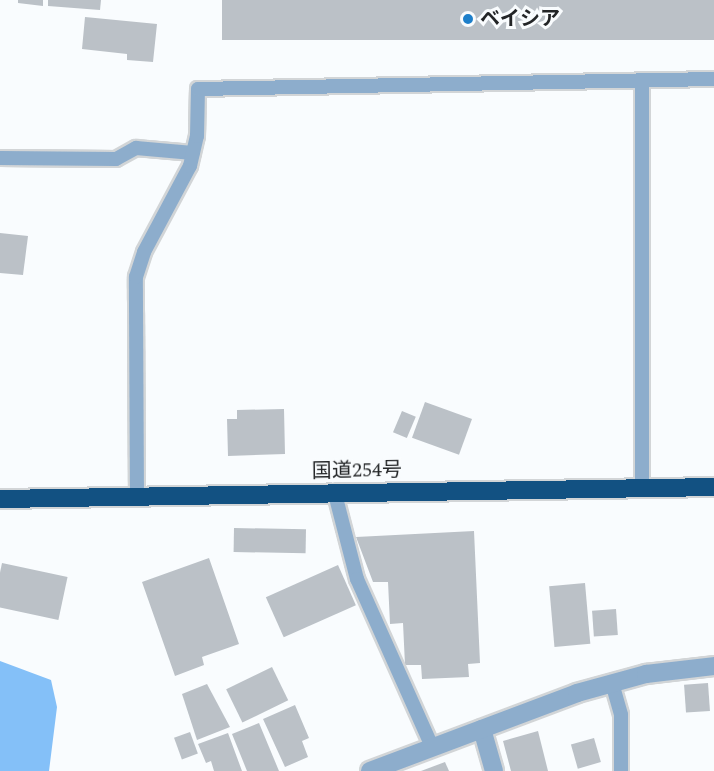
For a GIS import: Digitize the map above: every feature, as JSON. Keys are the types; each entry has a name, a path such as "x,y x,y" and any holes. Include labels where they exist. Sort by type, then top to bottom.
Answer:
{"highway":[{"name":"国道254号","path":"0,500 714,487"}],"street":[{"path":"370,771 612,684 646,674 714,666"},
{"path":"482,729 494,771"}],"lane":[{"path":"137,497 136,277 144,252 182,185 193,153 198,89 714,79"},
{"path":"642,81 642,489"},
{"path":"0,158 116,159 136,148 193,153"},
{"path":"335,494 357,579 432,747"},
{"path":"612,684 621,715 621,771"}],"water":[{"path":"0,661 51,680 57,707 49,771 0,771"}],"building":[{"path":"18,0 43,0 43,6 18,3"},
{"path":"48,0 101,0 100,10 48,6"},
{"name":"ベイシア","path":"222,0 714,0 714,40 222,40"},
{"path":"85,17 157,24 153,62 127,60 127,54 82,49"},
{"path":"0,233 28,236 23,275 0,273"},
{"path":"425,402 472,419 459,455 412,438"},
{"path":"284,409 285,454 228,456 227,419 237,419 237,410"},
{"path":"402,411 416,417 407,438 393,432"},
{"path":"234,528 306,529 306,553 234,552"},
{"path":"474,531 480,663 468,664 469,677 422,679 421,665 405,665 403,623 390,624 388,582 373,582 356,537"},
{"path":"209,558 239,644 202,657 204,665 175,676 142,582"},
{"path":"2,563 68,577 58,620 0,608"},
{"path":"338,565 356,605 284,637 266,597"},
{"path":"585,583 590,644 554,647 549,586"},
{"path":"616,609 618,635 594,637 592,611"},
{"path":"272,667 288,700 242,723 226,689"},
{"path":"708,683 710,711 686,713 684,685"},
{"path":"207,684 230,727 197,740 182,694"},
{"path":"295,705 309,738 302,741 308,757 285,767 263,719"},
{"path":"259,723 279,771 247,771 232,734"},
{"path":"538,731 548,771 511,771 503,741"},
{"path":"190,732 198,754 182,759 174,738"},
{"path":"228,733 242,771 214,771 211,761 206,763 198,744"},
{"path":"594,738 601,762 578,769 571,745"},
{"path":"445,762 449,771 421,771"}],"place":[{"name":"ベイシア","path":"468,19"}]}
